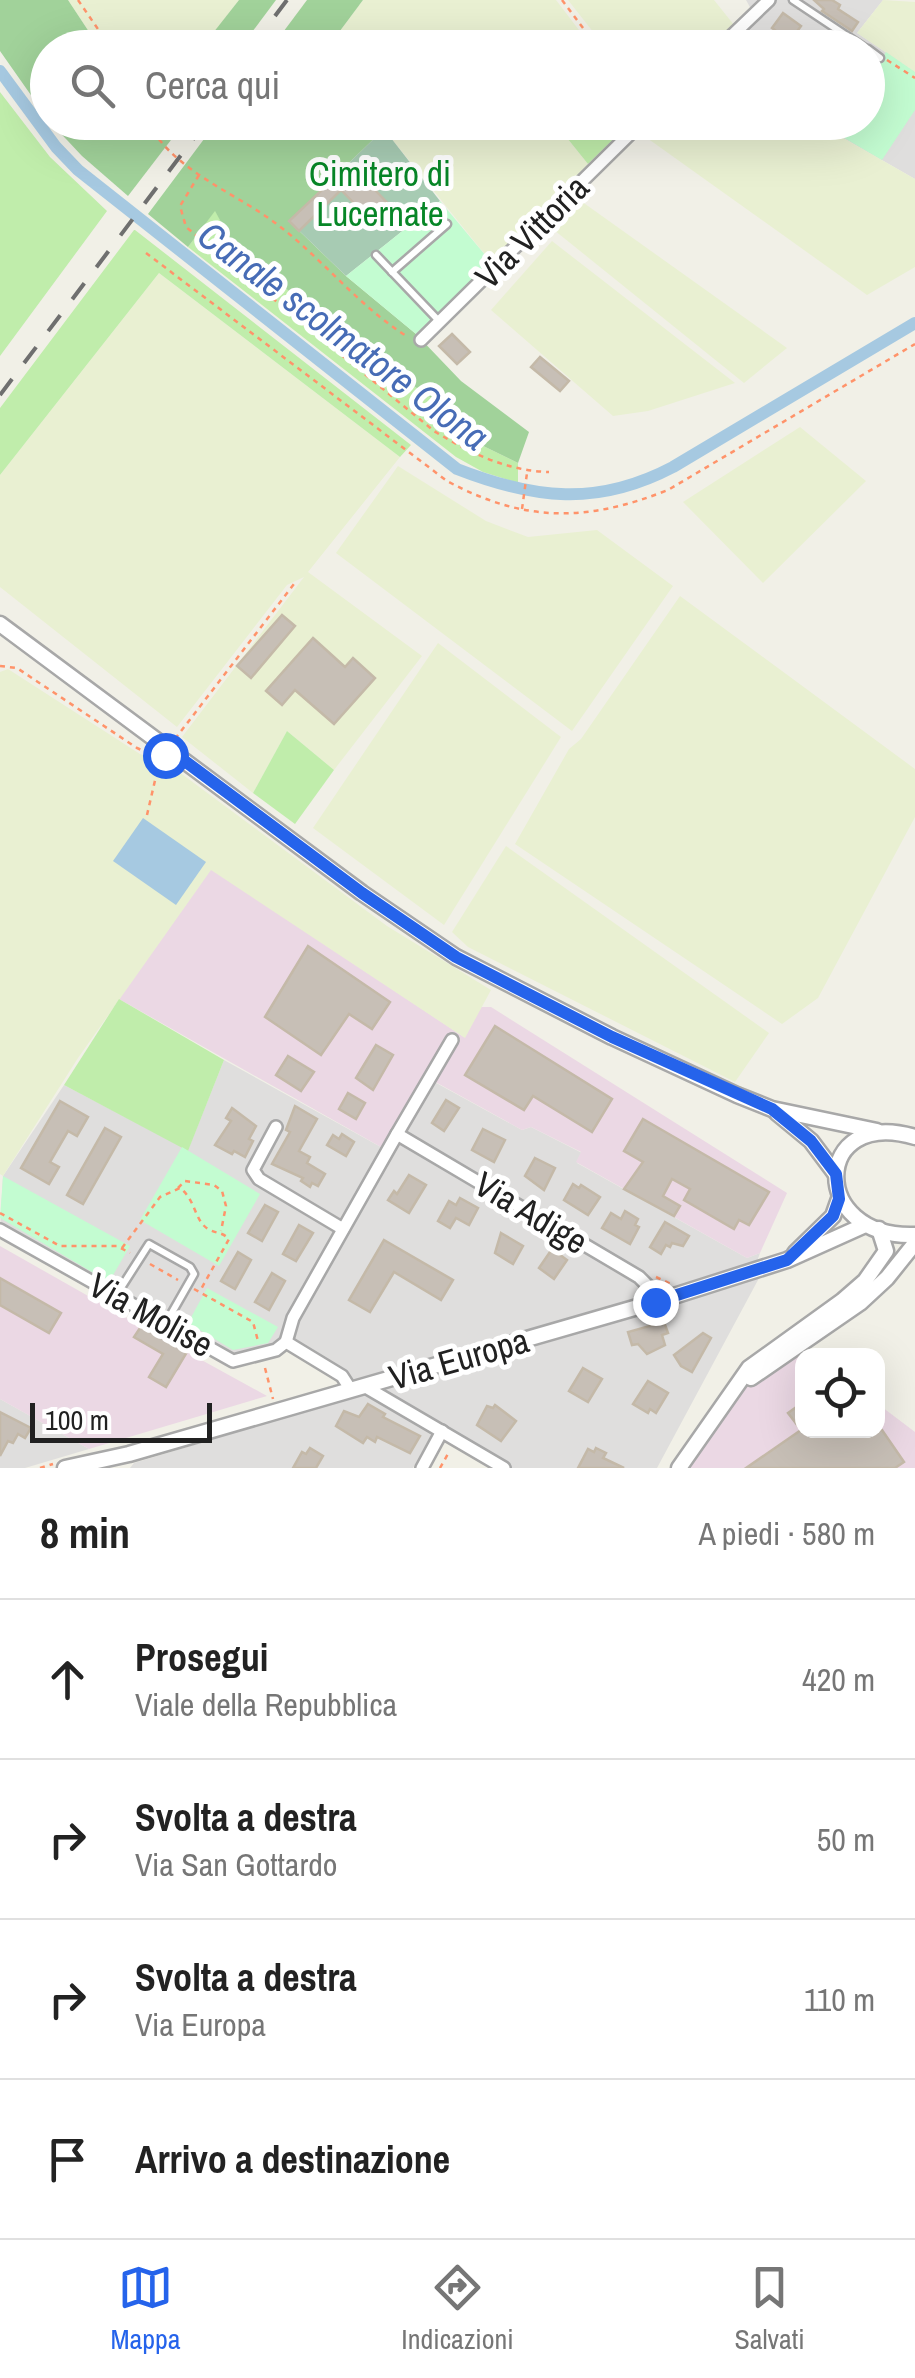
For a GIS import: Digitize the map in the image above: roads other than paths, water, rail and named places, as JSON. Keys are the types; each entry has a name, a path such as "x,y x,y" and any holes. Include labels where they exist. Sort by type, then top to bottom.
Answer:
{"street":[{"path":"738,30 769,0"},
{"name":"Via Vittoria","path":"421,340 624,140"},
{"path":"0,624 165,754 456,957 612,1037 772,1109 915,1137"},
{"path":"452,1040 293,1318 286,1342 358,1388 504,1468"},
{"path":"772,1109 811,1141 836,1174"},
{"path":"276,1127 254,1170 259,1179 344,1229"},
{"path":"679,1468 758,1360 865,1282 886,1251 872,1227 839,1199 836,1174 846,1150 858,1138 877,1131"},
{"name":"Via Adige","path":"398,1134 639,1276 655,1302"},
{"name":"Via Europa","path":"787,1260 833,1216 839,1199"},
{"path":"872,1227 898,1235 915,1235"},
{"name":"Via Europa","path":"65,1468 130,1454 655,1302 787,1260 872,1227"},
{"name":"Via Molise","path":"0,1230 234,1362 262,1355 286,1342"},
{"path":"734,1390 860,1303 887,1278 915,1243"},
{"path":"422,1468 442,1431"},
{"name":"Via Europa","path":"110,1468 130,1454"}],"lane":[{"path":"793,0 839,30"},
{"path":"392,272 448,224"},
{"path":"376,255 440,322"},
{"path":"117,1296 145,1246 152,1244 193,1270 166,1323"}],"water":[{"path":"143,818 206,862 176,905 113,861"}],"waterway":[{"name":"Canale scolmatore Olona","path":"0,71 30,112"},
{"name":"Canale scolmatore Olona","path":"51,140 78,170 457,469 513,487 565,494 592,493 645,480 915,323"}],"railway":[{"path":"264,30 287,0"},
{"path":"0,395 192,140"}],"park label":[{"name":"Cimitero di Lucernate","path":"380,194"}]}
